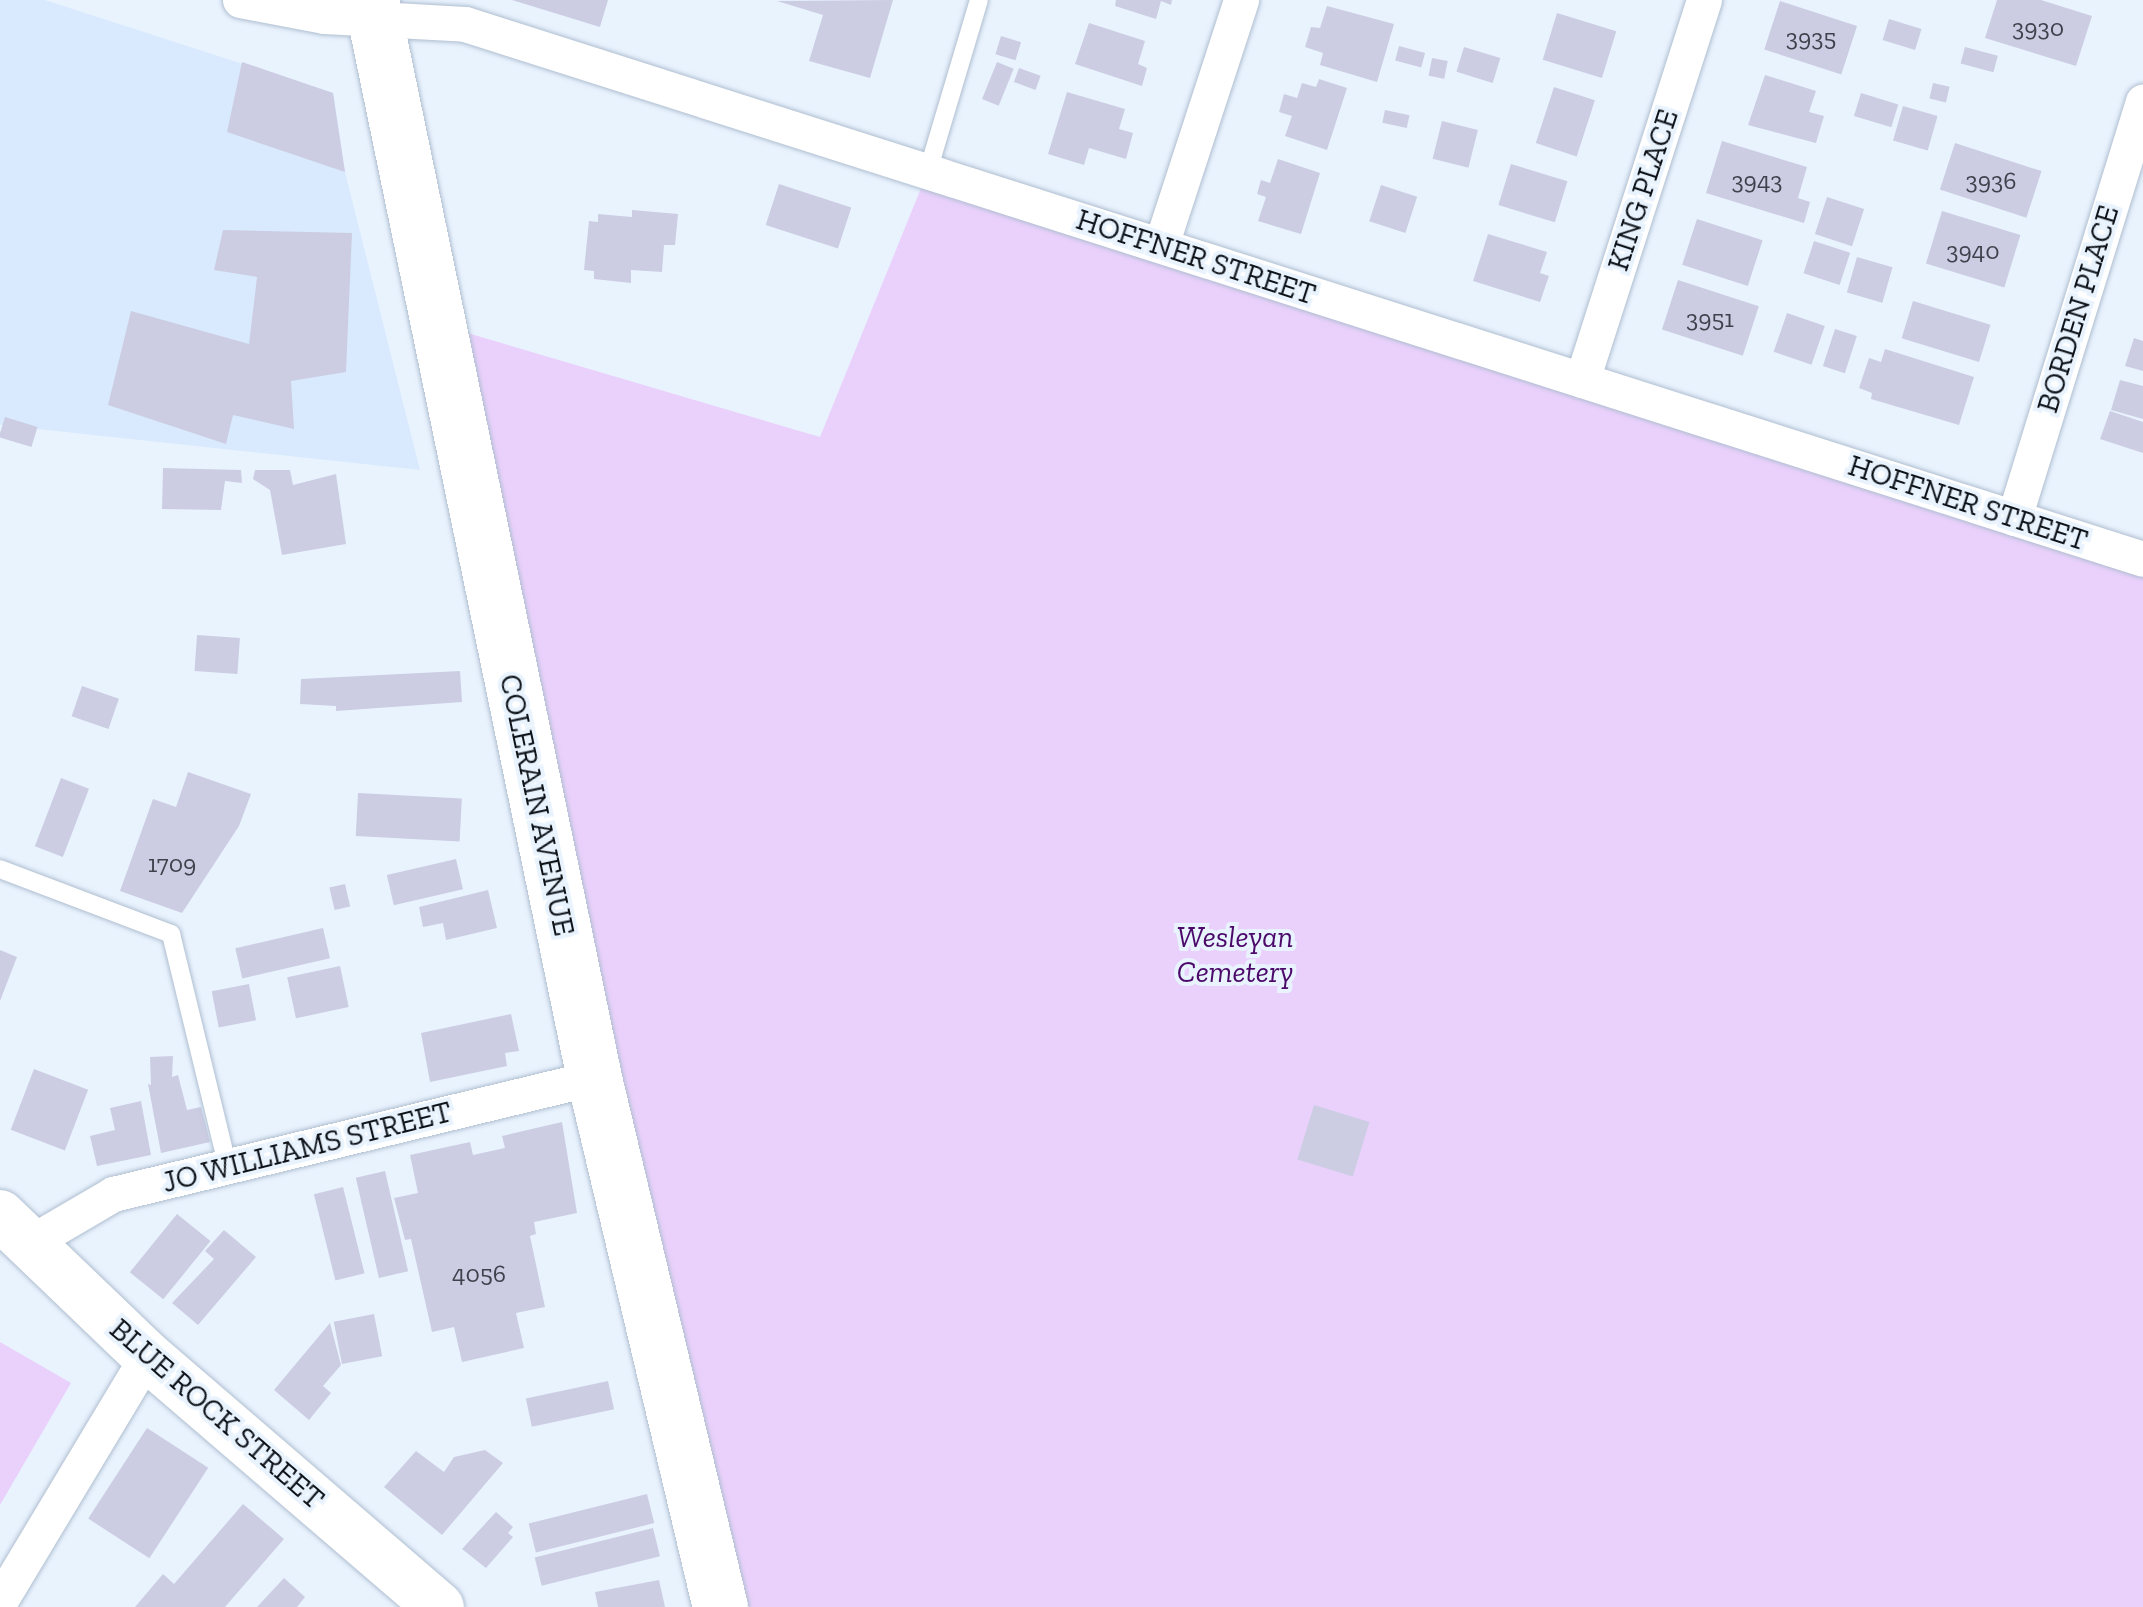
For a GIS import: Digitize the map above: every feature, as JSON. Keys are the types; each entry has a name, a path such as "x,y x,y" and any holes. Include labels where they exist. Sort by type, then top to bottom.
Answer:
{"main road":[{"name":"COLERAIN AVENUE","path":"373,9 594,1078 720,1607"}],"street":[{"name":"HOFFNER STREET","path":"240,0 324,16 373,9 465,24 2143,559"},
{"path":"1161,245 1240,0"},
{"name":"KING PLACE","path":"1582,380 1704,0"},
{"name":"BORDEN PLACE","path":"2014,518 2143,100"},
{"name":"JO WILLIAMS STREET","path":"15,1229 114,1194 227,1164 594,1078"},
{"name":"BLUE ROCK STREET","path":"15,1229 147,1356 439,1607"},
{"path":"0,1601 147,1356"}],"lane":[{"path":"928,171 979,0"},
{"path":"0,869 171,934 227,1164"}],"shaded area":[{"path":"0,0 45,0 333,93 345,172 420,470 0,425"}],"green space":[{"name":"Wesleyan Cemetery","path":"928,171 2143,559 2143,1607 720,1607 437,324 820,437"},
{"path":"0,1342 71,1383 0,1505"}],"building":[{"path":"512,0 608,0 600,27"},
{"path":"893,0 870,78 809,61 823,15 777,1"},
{"path":"1116,0 1172,0 1171,5 1161,1 1156,19 1115,6"},
{"path":"1997,0 2041,0 2092,16 2076,66 1985,38"},
{"path":"1780,1 1857,26 1841,75 1764,50"},
{"path":"1327,6 1394,24 1377,82 1320,65 1323,53 1305,47 1311,27 1320,28"},
{"path":"1557,13 1616,31 1602,78 1543,60"},
{"path":"1889,19 1922,29 1915,50 1883,40"},
{"path":"1089,23 1145,41 1138,64 1147,68 1142,86 1075,64"},
{"path":"1001,36 1021,42 1016,60 995,54"},
{"path":"1399,46 1425,53 1421,67 1395,60"},
{"path":"1464,47 1500,58 1493,83 1456,72"},
{"path":"1965,47 1998,56 1993,72 1961,63"},
{"path":"1432,58 1448,61 1444,79 1429,76"},
{"path":"242,62 333,93 345,172 227,132"},
{"path":"997,62 1014,69 999,106 982,99"},
{"path":"1019,68 1041,76 1035,90 1014,82"},
{"path":"1765,75 1816,91 1809,112 1824,116 1816,143 1748,125"},
{"path":"1319,79 1347,88 1327,150 1285,136 1292,116 1279,112 1284,94 1297,98 1302,83 1316,87"},
{"path":"1933,83 1950,87 1946,102 1929,99"},
{"path":"1554,87 1595,100 1577,156 1536,143"},
{"path":"1067,92 1125,109 1119,129 1133,133 1126,159 1089,148 1084,165 1048,154"},
{"path":"1861,93 1898,104 1891,127 1854,116"},
{"path":"1903,106 1938,116 1928,151 1893,141"},
{"path":"1385,110 1409,115 1407,128 1382,123"},
{"path":"1442,121 1478,130 1468,168 1433,159"},
{"path":"1722,141 1807,167 1798,198 1810,202 1804,223 1706,193"},
{"path":"1955,143 2042,171 2026,218 1940,190"},
{"path":"1278,159 1320,173 1301,234 1258,221 1266,197 1257,194 1261,180 1270,183"},
{"path":"1511,164 1567,181 1555,222 1498,205"},
{"path":"779,184 851,207 838,248 766,225"},
{"path":"1381,185 1417,197 1405,233 1369,221"},
{"path":"1827,197 1864,209 1852,246 1815,234"},
{"path":"632,210 678,214 675,245 664,245 662,272 631,270 631,283 594,279 594,271 584,270 589,221 598,222 598,214 632,217"},
{"path":"1942,211 2020,235 2004,288 1926,264"},
{"path":"1697,219 1763,240 1748,286 1682,265"},
{"path":"223,230 352,233 346,372 291,381 294,429 233,415 226,444 108,405 131,311 249,344 257,277 214,270"},
{"path":"1488,234 1547,252 1540,273 1549,276 1540,302 1473,281"},
{"path":"1814,241 1850,253 1840,285 1803,273"},
{"path":"1857,257 1893,267 1882,303 1847,293"},
{"path":"1678,280 1759,306 1743,356 1662,329"},
{"path":"1913,301 1990,325 1979,362 1902,338"},
{"path":"1787,313 1825,326 1811,365 1774,352"},
{"path":"1835,329 1857,336 1845,373 1823,366"},
{"path":"2134,338 2143,341 2143,371 2125,366"},
{"path":"1885,349 1974,377 1959,425 1871,399 1872,393 1859,388 1869,358 1881,362"},
{"path":"2120,380 2143,386 2143,419 2111,410"},
{"path":"2110,411 2143,422 2143,453 2100,439"},
{"path":"5,417 38,427 31,447 0,437"},
{"path":"163,468 241,470 242,483 225,481 221,510 162,509"},
{"path":"255,470 290,470 293,485 336,474 346,544 282,555 270,490 253,479"},
{"path":"197,635 240,638 237,674 194,671"},
{"path":"460,671 462,702 336,711 336,706 300,704 301,679"},
{"path":"82,686 119,699 108,729 72,716"},
{"path":"188,772 251,794 239,826 182,913 120,891 153,799 176,807"},
{"path":"61,778 89,789 63,857 35,846"},
{"path":"358,793 462,798 460,841 356,836"},
{"path":"456,859 463,889 394,905 387,875"},
{"path":"345,884 350,906 335,910 329,888"},
{"path":"488,890 497,928 446,940 443,923 423,927 419,907"},
{"path":"323,928 330,958 242,978 235,948"},
{"path":"0,950 17,957 0,1001"},
{"path":"340,966 349,1007 296,1018 287,977"},
{"path":"249,984 256,1020 219,1028 212,991"},
{"path":"511,1014 519,1051 505,1053 507,1066 430,1082 421,1033"},
{"path":"173,1056 172,1077 178,1075 187,1110 201,1107 210,1142 161,1153 148,1084 151,1085 150,1057"},
{"path":"34,1069 88,1090 65,1150 11,1130"},
{"path":"141,1101 151,1155 97,1166 90,1136 115,1130 110,1108"},
{"path":"1314,1105 1369,1122 1353,1176 1297,1160"},
{"path":"562,1122 577,1213 534,1222 536,1234 530,1236 545,1307 516,1313 524,1348 462,1362 454,1327 432,1332 411,1239 405,1240 394,1198 418,1193 410,1155 470,1142 473,1155 505,1148 502,1136"},
{"path":"385,1171 408,1271 379,1278 356,1178"},
{"path":"343,1187 365,1273 335,1281 314,1194"},
{"path":"177,1214 210,1241 163,1299 130,1272"},
{"path":"224,1230 256,1257 198,1325 172,1303 214,1259 205,1251"},
{"path":"374,1314 382,1356 342,1364 334,1322"},
{"path":"330,1323 341,1365 323,1386 331,1393 309,1420 274,1390"},
{"path":"608,1381 614,1409 532,1427 526,1398"},
{"path":"147,1428 208,1468 149,1558 88,1519"},
{"path":"485,1450 503,1463 442,1535 384,1487 416,1451 444,1472 454,1457"},
{"path":"647,1494 654,1523 536,1553 529,1524"},
{"path":"243,1504 284,1539 225,1607 135,1607 163,1574 174,1584"},
{"path":"496,1512 513,1527 508,1533 513,1537 486,1568 462,1549"},
{"path":"653,1528 660,1556 542,1586 535,1558"},
{"path":"284,1578 305,1597 297,1607 257,1607"},
{"path":"659,1580 665,1607 598,1607 595,1592"}]}
